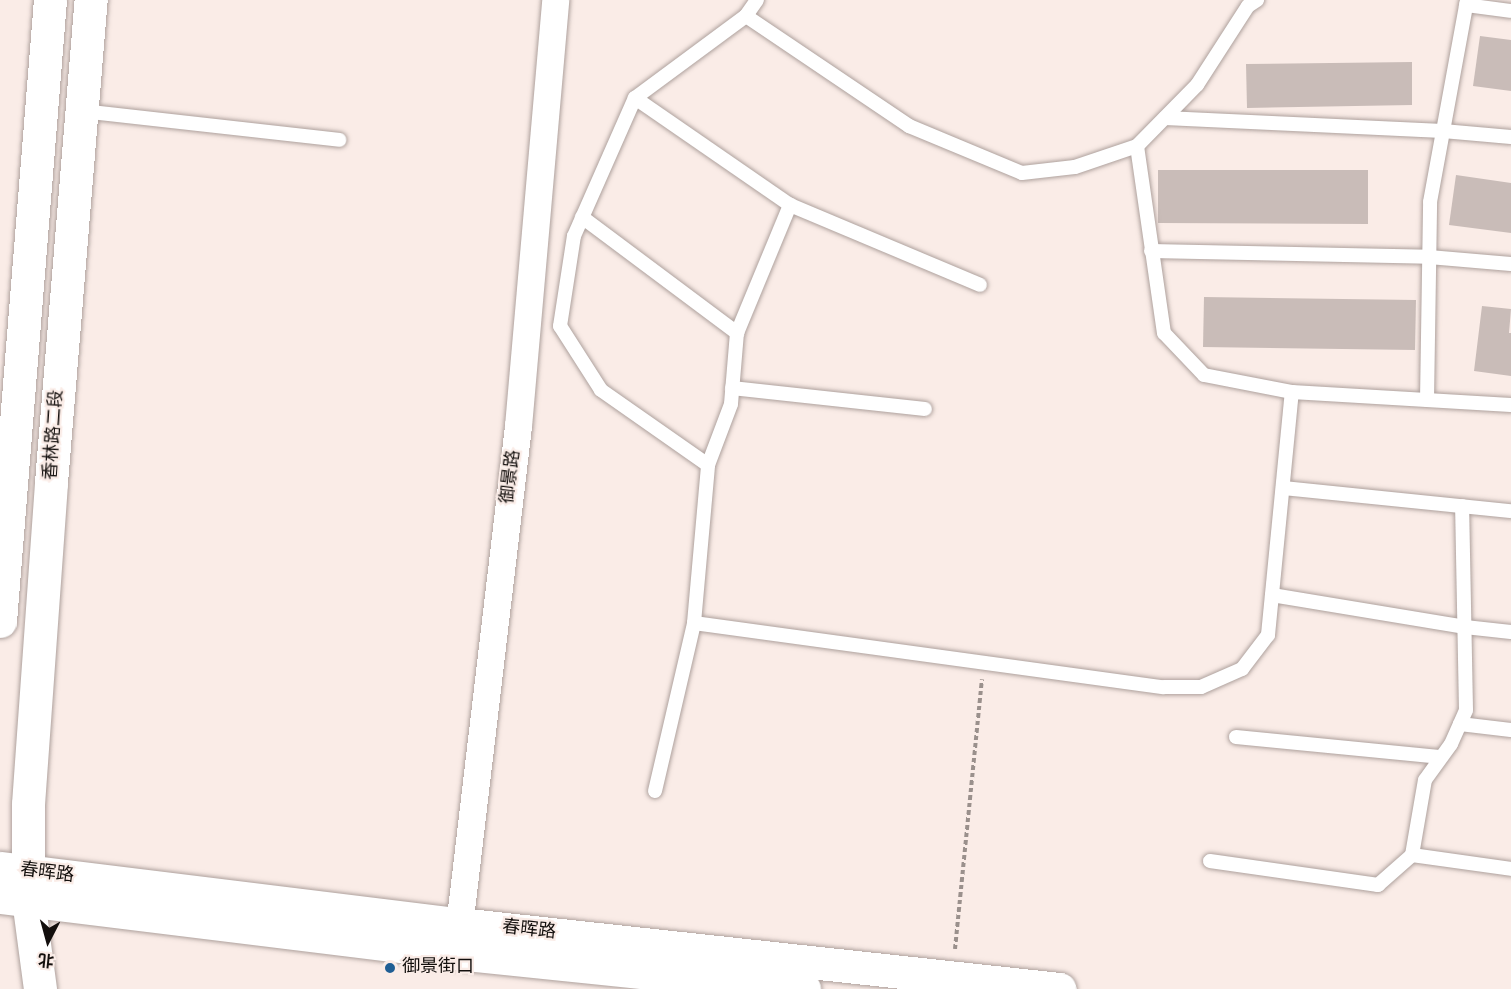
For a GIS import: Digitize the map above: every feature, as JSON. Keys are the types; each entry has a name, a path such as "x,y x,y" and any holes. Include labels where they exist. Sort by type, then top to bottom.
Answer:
{"main road":[{"path":"0,621 6,455 50,0"},
{"name":"香林路二段","path":"40,989 14,884 28,804 90,0"},
{"name":"春晖路","path":"14,884 457,938 804,989"},
{"name":"春晖路","path":"457,938 952,982 1059,989"}],"street":[{"name":"御景路","path":"457,938 518,426 555,0"}],"lane":[{"path":"708,465 601,390 560,326 574,236 635,98 746,16 757,0"},
{"path":"746,16 909,126 1022,173 1075,167 1137,146 1197,85 1248,6 1257,0"},
{"path":"1427,400 1430,202 1466,3 1511,11"},
{"path":"635,98 790,205 980,285"},
{"path":"80,111 339,140"},
{"path":"1165,118 1443,131 1511,137"},
{"path":"1137,146 1164,333 1204,375 1292,392 1511,405"},
{"path":"655,791 694,623 708,465 731,404 737,333 790,205"},
{"path":"582,217 737,333"},
{"path":"1151,251 1429,257 1511,264"},
{"path":"732,388 926,409"},
{"path":"694,623 1164,687 1201,687 1242,669 1268,635 1292,392"},
{"path":"1282,488 1511,511"},
{"path":"1210,861 1378,885 1412,855 1425,780 1439,757 1451,744 1466,710 1462,507"},
{"path":"1272,595 1465,627 1511,632"},
{"path":"1460,724 1511,730"},
{"path":"1236,737 1439,757"},
{"path":"1412,855 1511,869"}],"path":[{"path":"952,982 984,662"}],"building":[{"path":"1480,36 1511,40 1511,91 1473,86"},
{"path":"1412,62 1412,105 1247,108 1246,64"},
{"path":"1158,170 1368,170 1368,224 1158,223"},
{"path":"1456,175 1511,183 1511,233 1449,225"},
{"path":"1204,297 1416,300 1415,350 1203,347"},
{"path":"1482,306 1511,309 1509,333 1511,333 1511,376 1474,371"}],"place":[{"name":"御景街口","path":"390,968"}]}
